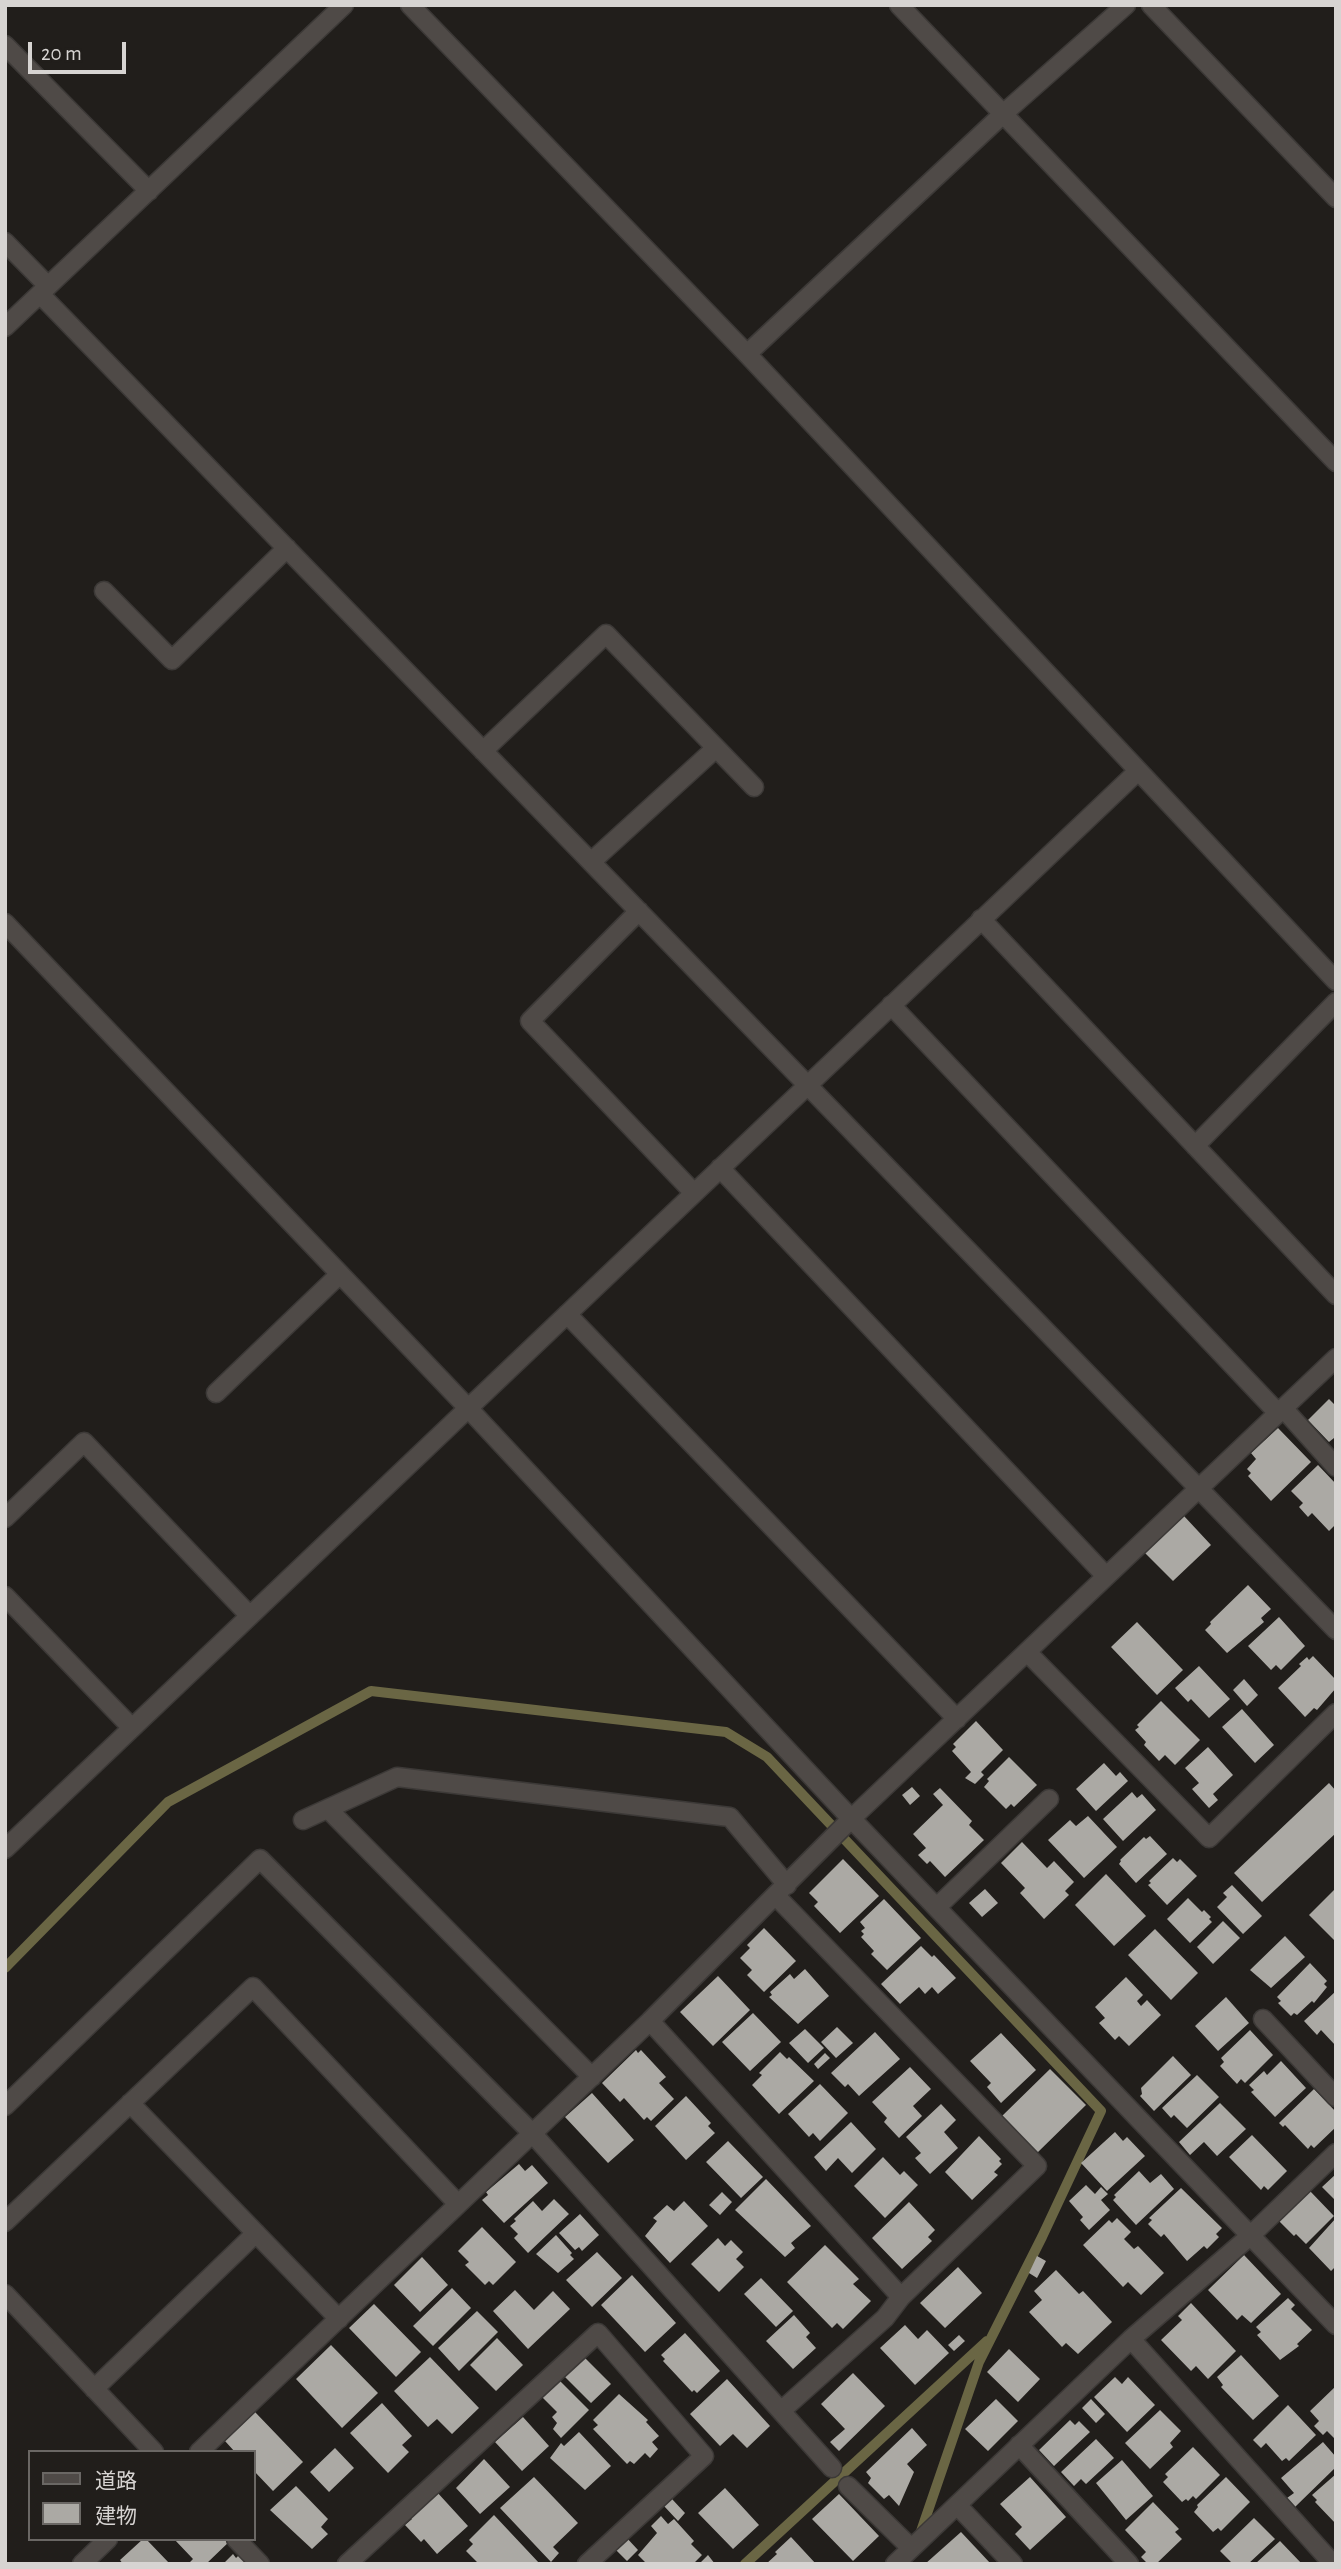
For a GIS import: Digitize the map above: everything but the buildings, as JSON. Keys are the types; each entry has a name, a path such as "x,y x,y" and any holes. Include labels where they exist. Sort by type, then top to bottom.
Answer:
{"street":[{"path":"5,327 344,5"},
{"path":"410,5 747,354 1336,981"},
{"path":"899,5 1336,462"},
{"path":"747,354 1003,114 1126,5"},
{"path":"1151,5 1336,198"},
{"path":"5,44 149,191"},
{"path":"5,242 44,290 287,548 1336,1630"},
{"path":"104,591 172,660 287,548"},
{"path":"483,751 606,634 754,788"},
{"path":"591,862 716,748"},
{"path":"5,1849 1138,771"},
{"path":"639,911 530,1021 694,1193"},
{"path":"981,919 1336,1295"},
{"path":"5,923 468,1408 843,1827 937,1907 1336,2325"},
{"path":"1195,1146 1336,1002"},
{"path":"891,1005 1336,1467"},
{"path":"720,1168 1105,1575"},
{"path":"216,1393 340,1274"},
{"path":"567,1314 957,1719"},
{"path":"201,2450 650,2021 843,1827 1336,1358"},
{"path":"5,1518 84,1442 250,1616"},
{"path":"5,1596 132,1728"},
{"path":"1028,1653 1209,1838 1336,1713"},
{"path":"303,1819 397,1777 730,1817 782,1891 1037,2166 901,2297 885,2318 781,2411"},
{"path":"937,1907 1049,1799"},
{"path":"327,1809 592,2077"},
{"path":"5,2106 260,1859 533,2133 832,2468"},
{"path":"5,2222 253,1987 458,2204"},
{"path":"1264,2019 1336,2097"},
{"path":"650,2021 901,2297"},
{"path":"130,2104 339,2319"},
{"path":"895,2564 1131,2339 1250,2236 1336,2153"},
{"path":"94,2389 256,2233"},
{"path":"5,2294 152,2450"},
{"path":"347,2564 598,2333 704,2456 587,2564"},
{"path":"1131,2339 1334,2564"},
{"path":"1020,2445 1129,2564"},
{"path":"848,2486 911,2548"},
{"path":"957,2505 1013,2564"},
{"path":"82,2564 106,2541"},
{"path":"238,2541 260,2564"}],"waterway":[{"path":"5,1968 168,1802 371,1691 726,1732 767,1757 1101,2111 979,2362 919,2537"},
{"path":"745,2564 987,2341"}]}
